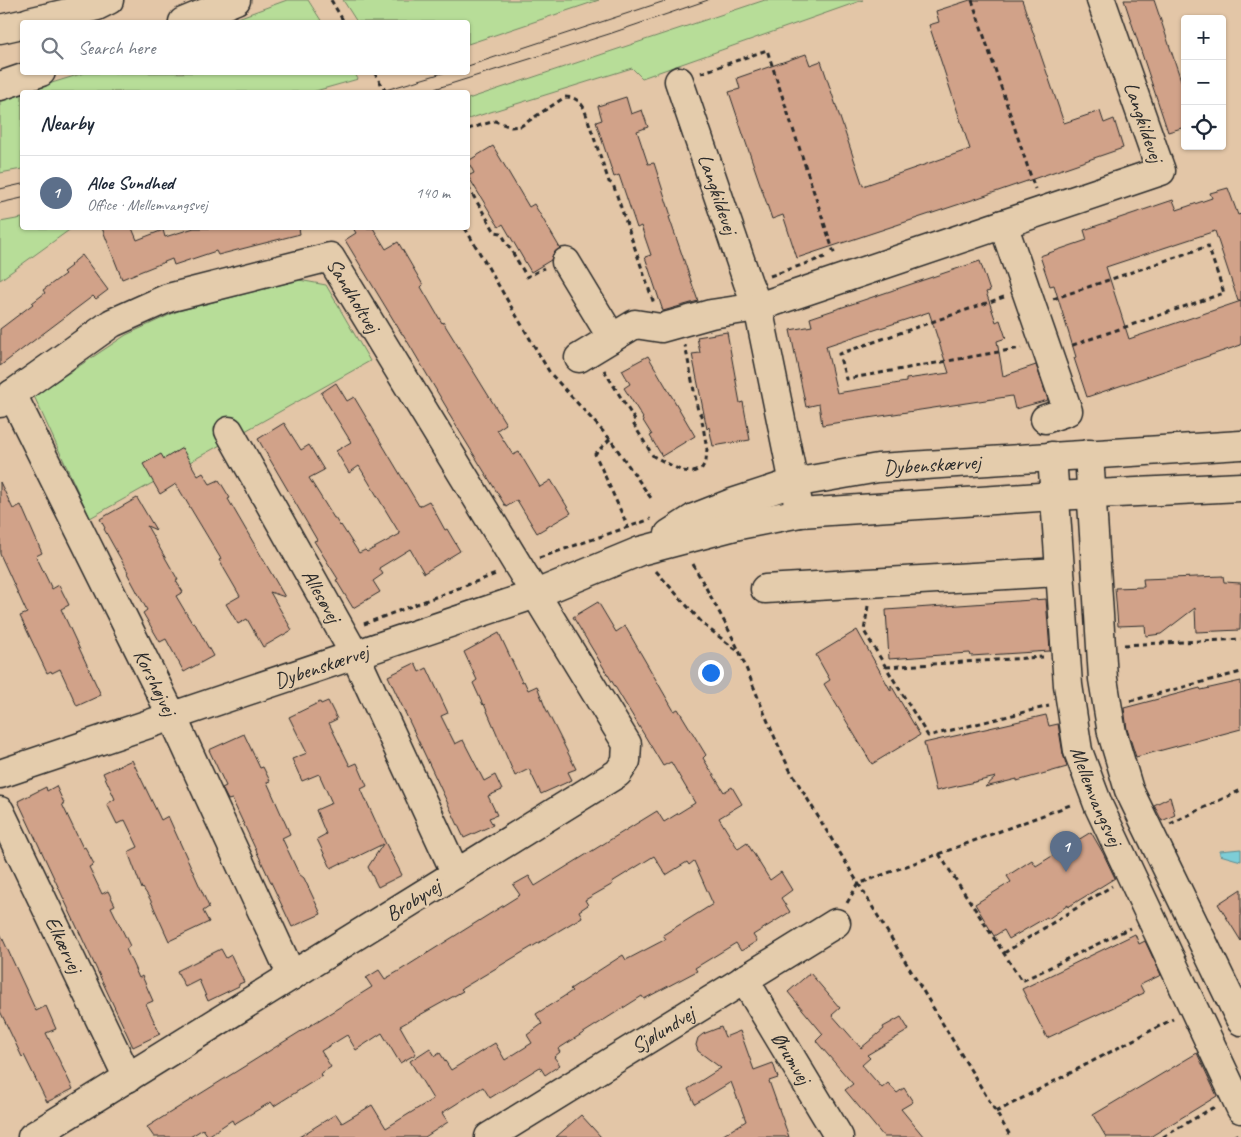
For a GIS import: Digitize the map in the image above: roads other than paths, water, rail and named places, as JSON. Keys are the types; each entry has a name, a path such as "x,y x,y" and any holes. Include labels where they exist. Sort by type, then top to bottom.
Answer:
{"street":[{"path":"37,20 97,6 109,0"},
{"path":"188,20 236,0"},
{"name":"Langkildevej","path":"566,262 595,349 635,324 671,326 711,314 758,307 1161,172 1101,0"},
{"path":"0,29 20,24"},
{"path":"0,86 32,75"},
{"name":"Langkildevej","path":"680,81 748,283 758,307 800,513"},
{"path":"1003,224 1068,411 1045,419"},
{"name":"Sandholtvej","path":"6,399 112,323 168,298 330,257 536,594"},
{"name":"Korshøjvej","path":"6,399 172,716 292,976"},
{"name":"Allesøvej","path":"229,431 355,655 456,874"},
{"name":"Dybenskærvej","path":"640,552 694,518 793,483 878,468 1241,445"},
{"name":"Mellemvangsvej","path":"1089,454 1100,646 1103,679 1112,733 1129,790 1241,1021"},
{"name":"Mellemvangsvej","path":"1052,456 1068,686 1078,751 1095,796 1131,875 1238,1102"},
{"name":"Dybenskærvej","path":"0,774 536,594 640,552 739,525 800,513 1054,496 1241,487"},
{"path":"765,589 1059,572"},
{"name":"Brobyvej","path":"32,1137 618,773 626,760 628,744 536,594"},
{"path":"1072,712 1107,707"},
{"name":"Elkærvej","path":"0,811 128,1078"},
{"path":"1151,918 1183,902"},
{"name":"Sjølundvej","path":"489,1137 520,1129 744,979 836,923"},
{"name":"Ørumvej","path":"744,979 839,1137"}],"water":[{"path":"1241,849 1241,861 1220,855 1220,851"}],"tram line":[{"path":"470,65 668,0"},
{"path":"431,90 609,34 708,0"},
{"path":"386,90 436,75"},
{"path":"0,189 20,184"},
{"path":"0,203 20,198"}],"place":[{"name":"Aloe Sundhed","path":"1066,872"}]}
